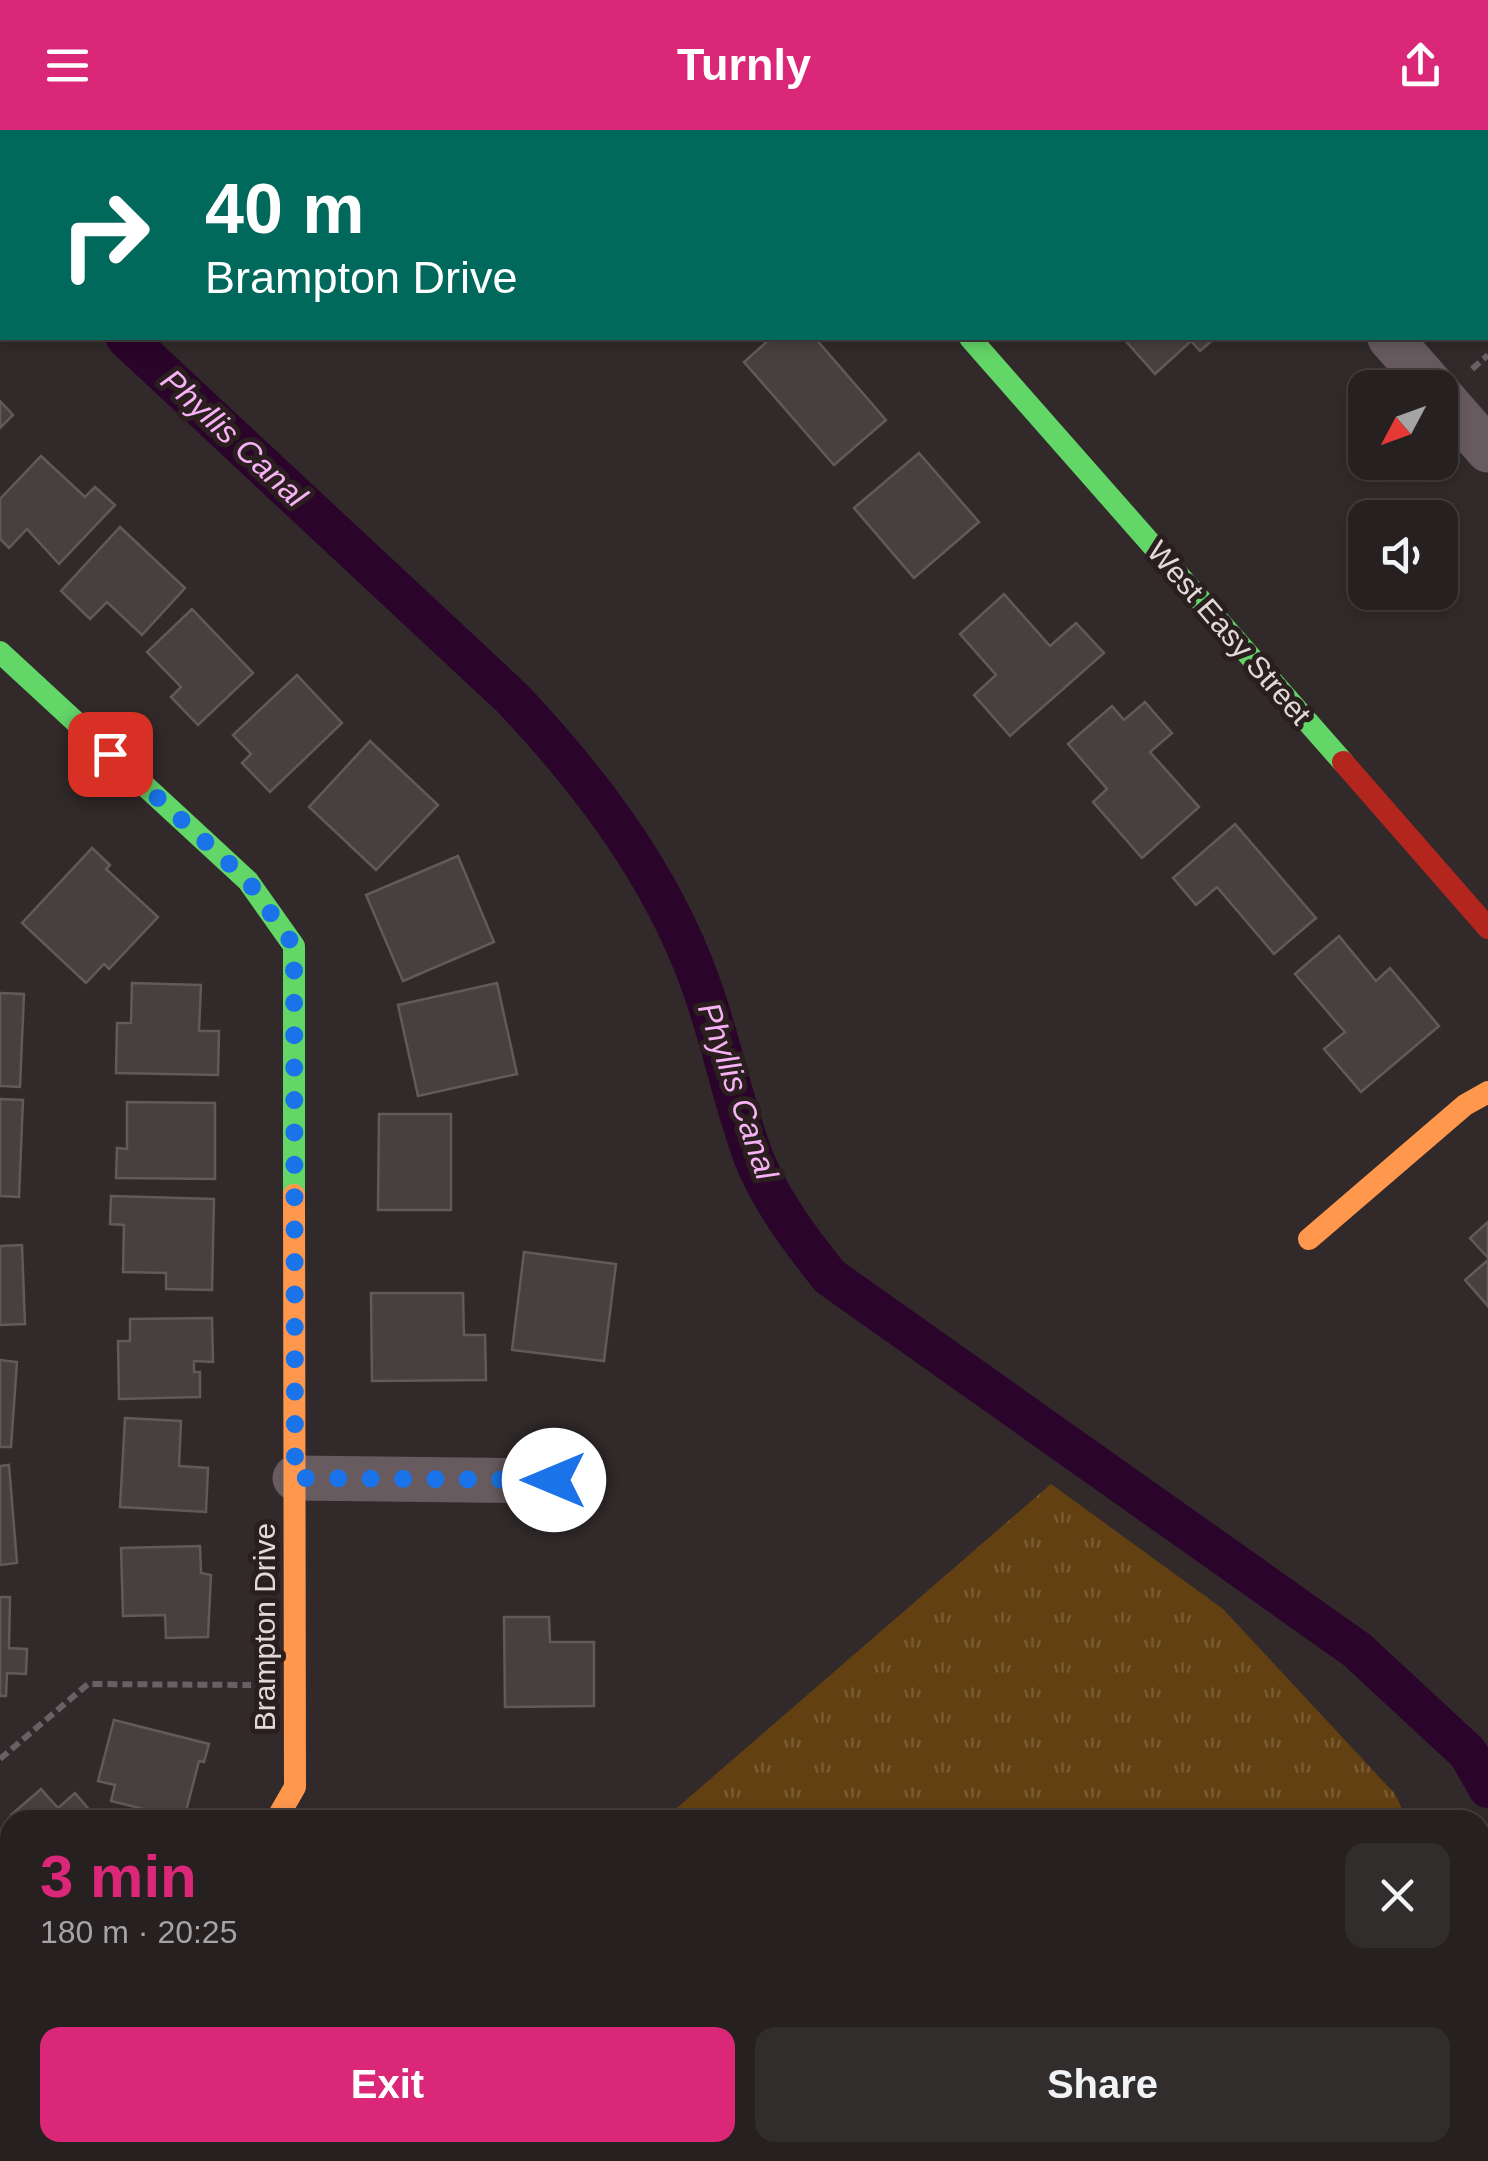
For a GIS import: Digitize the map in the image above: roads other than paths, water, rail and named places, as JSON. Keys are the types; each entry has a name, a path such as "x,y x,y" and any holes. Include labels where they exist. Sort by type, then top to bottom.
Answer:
{"street":[{"name":"West Easy Street","path":"972,340 1488,928"},
{"path":"1392,340 1418,370"},
{"path":"1458,416 1488,450"},
{"name":"Brampton Drive","path":"0,652 248,881 294,946 295,1788 282,1810"},
{"path":"1310,1238 1465,1105 1488,1092"},
{"path":"295,1478 554,1480"}],"waterway":[{"name":"Phyllis Canal","path":"128,340 513,699 596,797 644,867 684,942 760,1172 787,1220 830,1277 1357,1650 1468,1753 1488,1788"}]}
